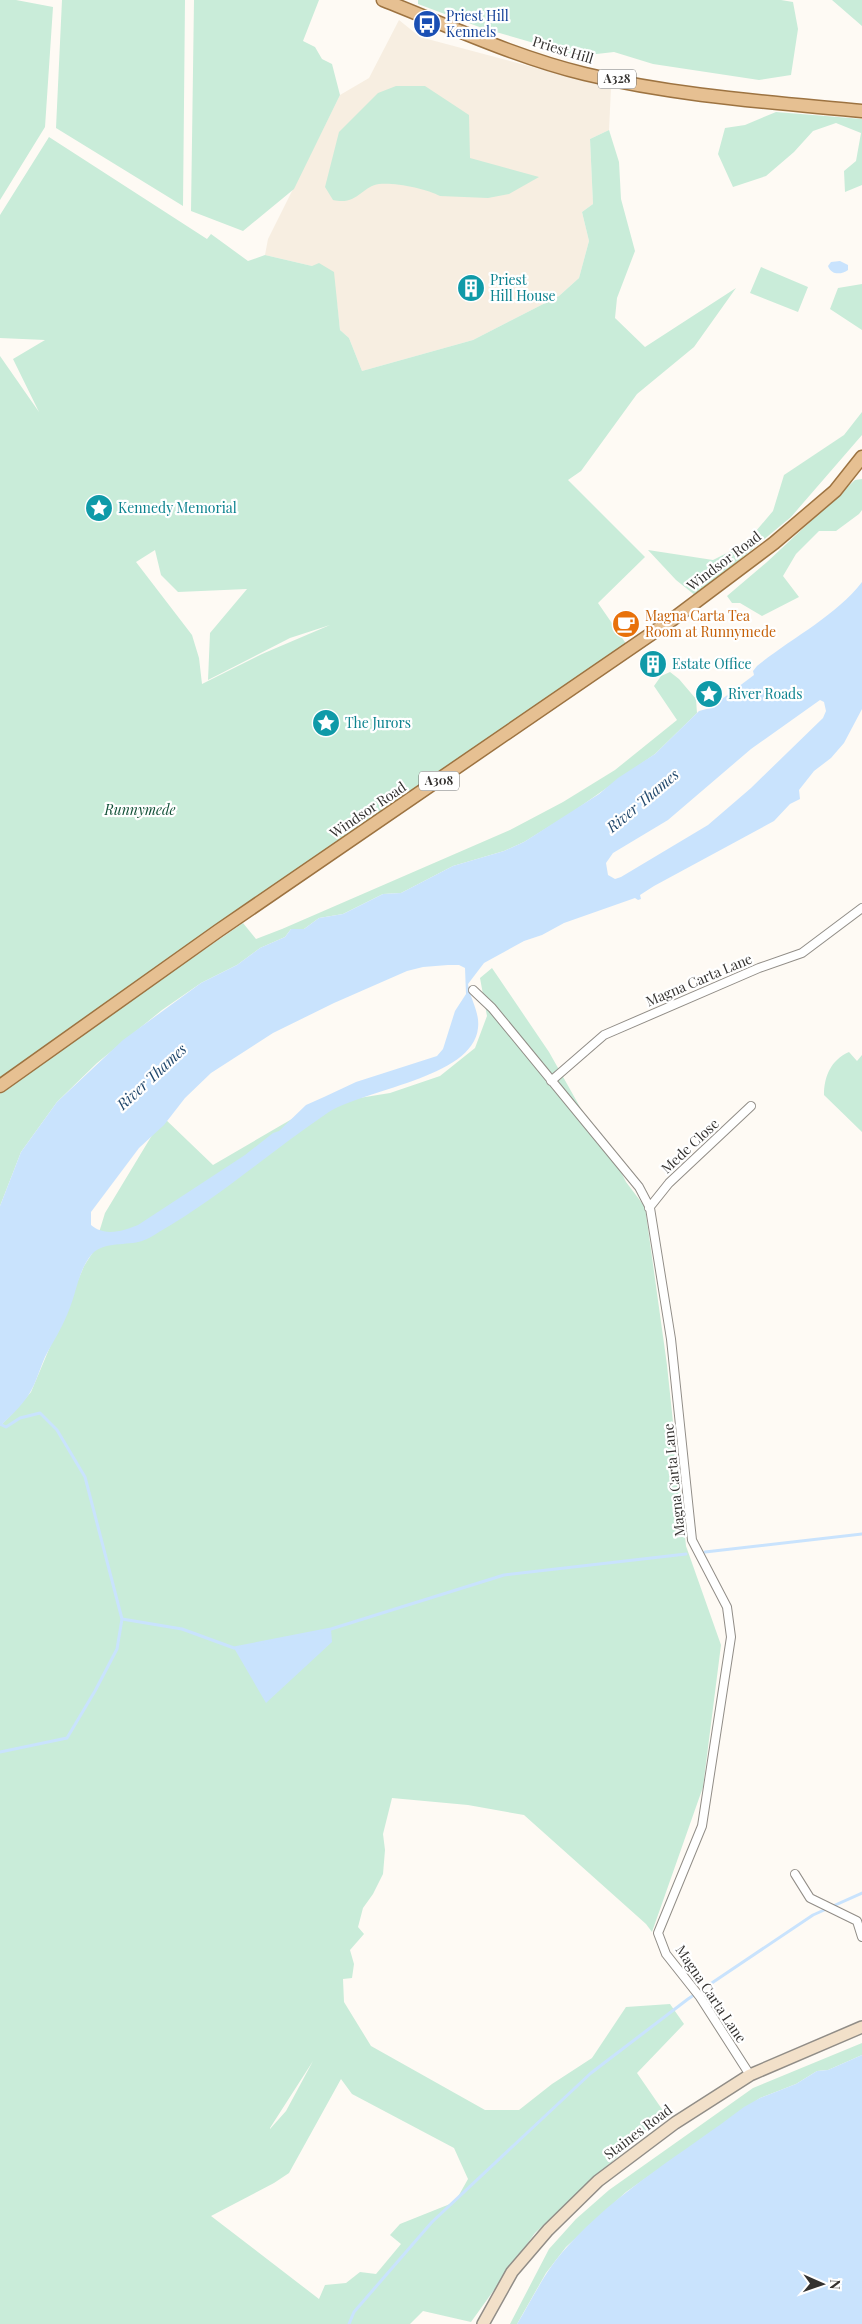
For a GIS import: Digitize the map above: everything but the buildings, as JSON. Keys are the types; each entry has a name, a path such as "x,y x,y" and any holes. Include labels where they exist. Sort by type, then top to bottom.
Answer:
{"main road":[{"name":"Priest Hill","path":"383,0 473,38 585,74 715,97 862,111"},
{"name":"Windsor Road","path":"0,1086 218,931 673,619 774,543 835,491 862,457"},
{"name":"Staines Road","path":"483,2324 512,2272 548,2230 598,2181 675,2123 750,2075 832,2038 862,2027"}],"street":[{"name":"Magna Carta Lane","path":"551,1082 604,1035 758,968 802,952 862,908"},
{"name":"Magna Carta Lane","path":"473,990 492,1008 639,1187 649,1208 671,1339 692,1540 727,1607 731,1637 702,1826 658,1933 666,1954 700,1997 750,2075"},
{"name":"Mede Close","path":"649,1208 669,1183 751,1106"},
{"path":"795,1874 810,1898 857,1921 862,1937"}],"shaded area":[{"path":"399,20 420,37 611,88 609,130 590,139 593,204 582,212 589,241 579,278 559,296 473,340 362,371 349,338 340,330 337,303 312,266 265,255 268,239 340,95 369,78"}],"green space":[{"path":"0,0 16,0 53,7 45,127 0,200"},
{"path":"62,0 185,0 183,206 56,128"},
{"path":"194,0 319,0 303,41 315,47 322,59 332,64 340,95 294,189 243,231 191,211"},
{"path":"418,0 781,0 793,2 798,29 791,75 759,80 653,64 614,52 579,56 482,28 418,4"},
{"path":"832,0 862,0 862,26"},
{"path":"396,86 425,86 469,115 470,158 539,177 509,194 488,198 440,196 402,185 379,184 368,188 354,198 341,201 333,200 325,187 339,132 378,93"},
{"path":"776,112 862,119 862,185 845,192 844,171 856,161 861,133 836,123 813,131 794,152 766,176 733,187 718,154 725,128 745,125"},
{"name":"Runnymede","path":"609,130 619,162 621,199 635,251 617,298 615,318 645,347 736,288 694,347 637,394 581,471 568,480 645,557 598,603 627,645 0,1079 0,356 39,412 13,359 45,340 0,338 0,215 49,137 207,239 211,234 248,261 265,255 312,266 319,263 334,272 340,330 349,338 362,371 473,340 559,296 579,278 589,241 582,212 593,204 590,139","holes":["155,550 161,575 178,592 247,589 210,633 208,680 290,638 330,625 262,654 202,684 199,658 192,635 136,562"]},
{"path":"761,267 808,287 798,312 750,293"},
{"path":"862,284 862,330 830,309 838,288"},
{"path":"862,412 862,435 791,517 696,596 676,580 648,550 713,560 745,544 773,511 784,475 844,435"},
{"path":"862,479 862,510 859,514 836,531 819,531 796,554 783,576 799,597 762,616 740,603 732,603 727,596 767,562 855,480"},
{"path":"670,672 679,679 696,699 697,713 655,754 571,813 524,842 504,851 453,866 401,893 383,894 343,914 319,918 304,929 291,929 285,937 260,948 237,965 201,983 162,1010 97,1063 57,1102 21,1152 0,1206 0,1094 22,1075 243,923 256,939 282,929 510,830 563,802 615,770 677,720 654,686 661,676"},
{"path":"492,968 549,1052 589,1123 616,1162 626,1182 645,1207 667,1365 686,1546 721,1645 703,1787 652,1932 646,1924 524,1815 468,1805 392,1798 383,1834 385,1850 383,1874 373,1894 363,1908 358,1927 364,1934 350,1950 354,1964 352,1978 343,1979 344,2002 371,2046 485,2110 519,2110 552,2084 592,2058 626,2007 670,2004 684,2024 637,2073 666,2115 646,2130 535,2233 471,2322 423,2311 410,2324 0,2324 0,1426 31,1392 84,1266 93,1252 105,1213 163,1117 213,1165 316,1105 390,1093 440,1076 475,1048 487,1016 480,978","holes":["313,2061 286,2111 270,2129 270,2128","341,2079 352,2094 454,2148 468,2179 455,2202 400,2224 390,2235 401,2244 376,2274 360,2272 346,2283 325,2285 319,2299 211,2216 274,2183 289,2173"]},
{"path":"849,1052 857,1061 862,1055 862,1132 824,1095 825,1081 830,1069 838,1059"},
{"path":"862,2043 862,2055 828,2070 817,2071 796,2084 760,2098 626,2192 566,2247 546,2273 517,2324 510,2324 549,2249 576,2219 609,2190 753,2088"}],"water":[{"path":"840,261 848,265 848,270 842,273 834,273 829,269 828,266 831,262"},
{"name":"River Thames","path":"862,582 862,709 844,743 831,758 814,771 799,790 800,799 790,804 774,821 654,886 640,895 641,899 635,898 564,923 542,935 524,941 484,963 468,984 478,1016 478,1028 471,1045 457,1059 437,1071 342,1105 326,1114 202,1205 149,1238 142,1241 109,1245 97,1250 92,1254 84,1267 67,1316 45,1357 31,1391 19,1407 0,1426 0,1206 21,1152 57,1102 123,1040 201,983 237,965 260,948 285,937 291,929 304,929 319,918 343,914 383,894 401,893 453,866 504,851 524,842 599,794 618,778 655,754 699,711 710,708 754,675 753,671 757,666 826,616","holes":["820,700 824,702 826,711 823,718 751,788 708,825 621,877 615,879 608,875 606,863 613,853 668,820 751,749","459,965 465,968 466,994 455,1011 443,1049 437,1056 356,1082 306,1105 279,1131 273,1133 245,1155 138,1225 114,1232 102,1231 91,1225 91,1212 139,1148 164,1125 185,1098 211,1073 273,1033 334,1003 407,971 423,967"]},
{"path":"331,1629 332,1642 266,1703 234,1648"},
{"path":"862,2055 862,2324 517,2324 546,2274 559,2256 607,2208 629,2190 744,2107 760,2098 796,2084 817,2071 828,2070"}],"waterway":[{"path":"0,1424 6,1427 20,1418 40,1413 57,1430 85,1477 122,1619 182,1629 234,1648 331,1629 504,1575 686,1554"},
{"path":"705,1552 862,1534"},
{"path":"0,1752 67,1738 117,1649 122,1619"},
{"path":"349,2324 354,2312 432,2222 591,2073 688,1999 813,1915 862,1893"}],"place":[{"name":"Priest Hill Kennels","path":"427,24"},
{"name":"Priest Hill House","path":"471,288"},
{"name":"Kennedy Memorial","path":"99,508"},
{"name":"Magna Carta Tea Room at Runnymede","path":"626,624"},
{"name":"Estate Office","path":"653,664"},
{"name":"River Roads","path":"709,694"},
{"name":"The Jurors","path":"326,723"}]}
